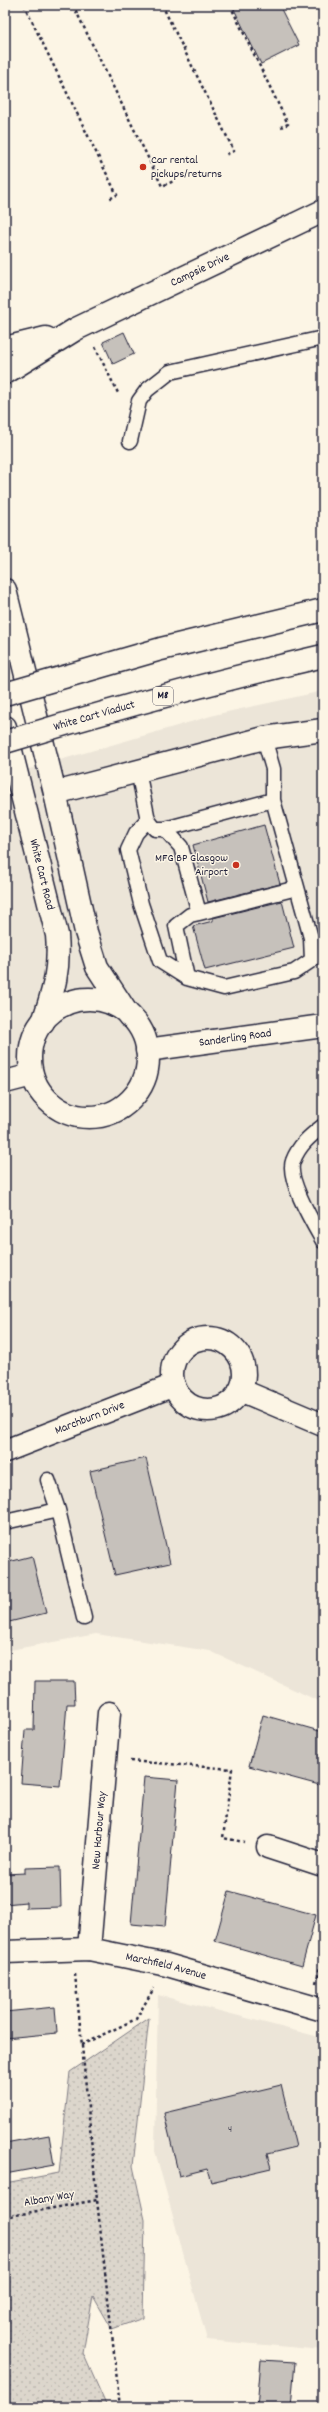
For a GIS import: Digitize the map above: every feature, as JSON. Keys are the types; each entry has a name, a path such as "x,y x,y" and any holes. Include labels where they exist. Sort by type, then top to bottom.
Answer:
{"main road":[{"name":"Campsie Drive","path":"5,373 80,327 323,210"},
{"name":"Campsie Drive","path":"5,348 80,327"},
{"path":"5,590 56,794 86,932 97,967 143,1035 148,1050 148,1064 143,1083 137,1092 122,1107 107,1114 90,1117 74,1115 59,1109 46,1099 37,1086 32,1075 30,1058 32,1044 43,1022 53,1012 79,1000 107,1002 129,1016"},
{"path":"5,694 161,649 323,610"},
{"name":"White Cart Viaduct","path":"5,742 209,684 323,656"},
{"name":"White Cart Road","path":"5,727 57,935 58,955 56,982 43,1022"},
{"path":"56,794 264,738 323,730"},
{"name":"Sanderling Road","path":"148,1050 323,1026"},
{"path":"5,1082 32,1075"},
{"path":"210,1337 221,1340 231,1346 239,1355 243,1366 244,1378 240,1390 232,1400 221,1407 208,1410 196,1408 185,1402 174,1385 172,1373 175,1360 180,1350 199,1338 210,1337"},
{"name":"Marchburn Drive","path":"5,1451 174,1385"},
{"path":"240,1390 323,1425"},
{"name":"New Harbour Way","path":"81,1949 105,1759 109,1713"},
{"path":"268,1847 323,1865"},
{"name":"Marchfield Avenue","path":"5,1952 81,1949 167,1965 316,2008"}],"lane":[{"path":"130,441 139,402 147,390 170,372 323,338"},
{"path":"148,820 136,833 128,850 141,904 160,961 187,978 224,988 294,972 312,960 311,938 273,800 273,769 264,738"},
{"path":"138,771 148,820 155,829 165,829 273,800"},
{"path":"165,829 181,847 195,914"},
{"path":"187,978 176,926 195,914 297,888"},
{"path":"323,1126 304,1140 292,1162 296,1191 323,1241"},
{"path":"48,1480 58,1510 84,1618"},
{"path":"5,1522 58,1510"}],"path":[{"path":"24,5 118,195 109,199"},
{"path":"73,5 162,186 174,181"},
{"path":"162,5 234,151 225,155"},
{"path":"230,5 288,124 281,127"},
{"path":"80,327 122,402 139,402"},
{"path":"105,1759 232,1769 223,1838 268,1847"},
{"path":"81,1949 81,2045 96,2200 120,2407"},
{"path":"316,2008 323,1954"},
{"path":"81,2045 136,2019 167,1965"},
{"name":"Albany Way","path":"5,2217 96,2200"}],"shaded area":[{"path":"323,691 323,1703 210,1651 96,1634 5,1651 5,776 218,714"},
{"path":"158,1995 323,2038 323,2350 207,2340 155,2151"},
{"path":"149,2018 133,2166 145,2220 143,2318 112,2329 93,2296 83,2353 107,2407 5,2407 5,2183 59,2173 70,2072"}],"building":[{"path":"232,5 279,5 299,45 261,64"},
{"path":"124,332 134,354 113,364 103,342"},
{"name":"MFG BP Glasgow Airport","path":"264,825 280,884 208,902 193,845"},
{"path":"282,901 294,948 205,970 193,926 213,921 213,918"},
{"path":"146,1458 170,1563 115,1575 90,1471"},
{"path":"32,1556 46,1613 5,1623 5,1563"},
{"path":"35,1681 74,1681 75,1704 67,1704 60,1786 21,1783 25,1730 34,1730"},
{"path":"263,1715 323,1732 323,1786 249,1766"},
{"path":"144,1777 178,1780 165,1927 131,1924"},
{"path":"60,1867 61,1907 26,1908 26,1902 5,1904 5,1874 25,1873 25,1868"},
{"path":"229,1891 316,1915 302,1966 215,1941"},
{"path":"55,2007 57,2033 5,2038 5,2012"},
{"path":"281,2085 296,2147 267,2154 271,2168 211,2182 207,2169 179,2176 164,2113"},
{"path":"49,2135 54,2165 5,2174 5,2143"},
{"path":"261,2360 295,2362 291,2407 257,2407"}],"place":[{"name":"Car rental pickups/returns","path":"143,167"},
{"name":"MFG BP Glasgow Airport","path":"236,865"}]}
